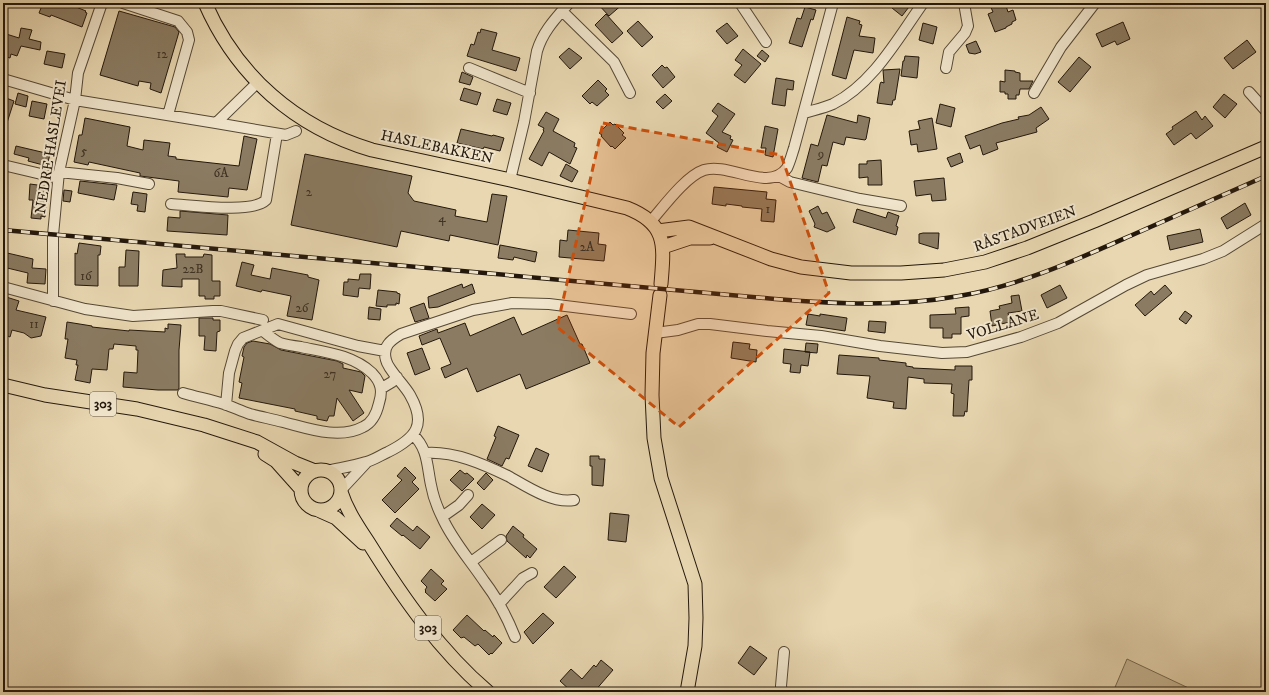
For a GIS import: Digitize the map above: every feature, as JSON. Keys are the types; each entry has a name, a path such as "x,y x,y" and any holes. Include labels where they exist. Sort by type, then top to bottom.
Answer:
{"main road":[{"name":"HASLEBAKKEN","path":"205,3 219,31 230,48 258,82 274,97 307,122 326,133 354,144 400,156 627,208 639,213 654,226"},
{"name":"RÅSTADVEIEN","path":"654,226 689,227 771,259 801,267 850,273 901,274 944,270 985,262 1028,248 1266,147"},
{"path":"654,226 663,247 658,314 653,353 652,395 654,438 661,478 695,584 695,646 687,692"},
{"name":"RÅSTADVEIEN","path":"663,247 690,238 714,238"},
{"name":"303","path":"3,385 45,395 137,409 204,424 257,442 295,462 337,478 340,484 345,506 377,557 440,644 466,672 488,692"},
{"name":"303","path":"204,424 254,448 276,461 301,489 302,495 308,505 336,518 377,557"},
{"path":"301,489 305,478 321,471"},
{"path":"318,510 335,504 341,491"},
{"path":"690,676 690,692"}],"street":[{"name":"NEDRE HASLEVEI","path":"53,301 52,235 59,175 75,100 78,74 102,3"},
{"path":"123,3 178,21 187,32 189,40 168,115"},
{"path":"740,3 766,42"},
{"path":"654,226 683,185 697,173 717,169 763,178 773,178 779,176 787,167 804,113 833,3"},
{"path":"804,113 833,104 852,92 864,82 923,3"},
{"path":"946,68 949,52 965,33 968,26 964,3"},
{"path":"1034,93 1061,47 1095,3"},
{"path":"510,180 524,122 540,43 547,29 566,7 614,62 630,93"},
{"path":"469,68 530,92"},
{"path":"3,79 75,100 277,134 286,135 296,131"},
{"path":"216,123 258,82"},
{"path":"1249,92 1266,111"},
{"path":"171,204 228,208 262,204 266,200 277,134"},
{"path":"3,165 59,175 117,178 149,184"},
{"path":"779,176 790,182 860,199 901,206"},
{"name":"VOLLANE","path":"655,333 678,330 698,324 710,324 821,336 880,346 942,353 967,352 1021,337 1058,323 1147,275 1203,259 1223,251 1266,224"},
{"path":"3,287 85,309 133,316 213,310 263,320"},
{"path":"321,471 367,462 403,444 413,435 418,422 416,407 410,394 385,359 387,344 401,334 473,310 512,303 549,304 631,314"},
{"path":"226,404 229,373 234,351 238,344 243,338 278,324 358,346 385,351"},
{"path":"183,393 226,404 250,414 310,428 345,432 364,427 369,423 376,411 382,394 382,388 379,381 364,366 348,358 334,354 282,343 273,339 263,331"},
{"path":"382,388 398,377"},
{"path":"413,435 418,439 426,453 430,485 442,517 508,618 515,637"},
{"path":"426,453 454,456 475,462 497,471 529,489 542,494 563,500 574,500"},
{"path":"341,491 367,462"},
{"path":"442,517 459,505 468,495"},
{"path":"471,562 501,540"},
{"path":"499,604 523,578 532,573"},
{"path":"782,692 781,686 784,652"}],"highlighted area":[{"path":"603,123 781,155 829,293 679,427 557,327"}],"shaded area":[{"path":"1127,659 1197,692 1113,692"}],"building":[{"path":"43,3 78,3 76,7 86,11 85,12 87,13 82,27 51,15 50,17 39,13"},
{"path":"597,3 624,3 609,16"},
{"path":"895,3 912,3 902,16 892,8"},
{"path":"989,3 1005,3 1008,12 1013,10 1016,20 1006,28 995,32 988,14 993,12"},
{"path":"805,7 816,10 813,20 811,19 802,47 789,43 797,18 801,19"},
{"path":"119,11 175,27 179,32 161,93 150,89 151,83 139,81 138,86 100,75"},
{"path":"606,14 623,33 612,43 595,25"},
{"path":"847,17 860,21 859,24 862,25 859,36 875,38 873,53 854,50 846,79 832,75"},
{"path":"638,21 653,37 642,47 627,31"},
{"path":"1123,22 1130,39 1117,45 1115,41 1102,47 1096,34"},
{"path":"727,23 738,36 727,44 716,31"},
{"path":"923,23 937,27 933,44 919,40"},
{"path":"21,28 32,30 29,39 41,42 40,50 21,46 17,56 11,54 10,58 3,56 3,33 19,38"},
{"path":"481,29 497,33 492,50 520,58 516,71 467,56 471,44 474,45 478,32 480,33"},
{"path":"1247,40 1256,52 1233,69 1224,58"},
{"path":"976,41 981,52 975,54 969,53 966,45"},
{"path":"569,48 582,58 570,69 559,57"},
{"path":"743,49 761,64 745,83 734,75 742,65 735,60"},
{"path":"762,50 769,56 765,62 757,56"},
{"path":"47,51 65,54 62,68 44,64"},
{"path":"905,56 919,57 917,78 901,76"},
{"path":"1079,57 1091,67 1070,92 1058,82"},
{"path":"662,65 665,68 667,67 675,77 663,88 652,75"},
{"path":"900,69 895,100 893,100 892,105 877,103 880,84 881,82 884,83 883,70"},
{"path":"1005,70 1020,73 1020,81 1033,81 1029,89 1020,89 1019,95 1016,95 1016,99 1008,99 1008,94 1005,94 1005,92 1000,92 1000,81 1005,82"},
{"path":"462,72 473,77 470,85 459,82"},
{"path":"776,78 794,81 793,90 787,89 785,106 772,104"},
{"path":"598,80 607,89 605,91 609,95 597,106 592,102 590,104 582,96"},
{"path":"464,88 481,93 477,105 460,100"},
{"path":"18,93 28,96 26,107 15,104"},
{"path":"665,94 672,101 663,109 656,102"},
{"path":"1224,94 1237,104 1225,118 1213,107"},
{"path":"6,98 14,101 5,129 3,129 3,101 5,102"},
{"path":"497,99 511,103 507,115 493,111"},
{"path":"32,101 47,104 44,119 29,116"},
{"path":"718,103 735,114 722,132 731,136 730,139 733,140 727,152 717,147 719,143 706,133 718,116 712,111"},
{"path":"940,104 955,108 951,127 936,123"},
{"path":"1041,107 1049,119 1036,128 1037,132 996,143 998,149 983,155 980,145 970,149 965,136 1002,123 1019,119 1018,117 1029,115"},
{"path":"1196,111 1202,120 1205,116 1213,126 1196,139 1191,133 1174,145 1166,134 1173,129 1172,127"},
{"path":"546,112 559,119 553,131 575,143 574,147 577,148 570,164 549,152 542,166 529,159 544,131 544,128 538,125"},
{"path":"827,115 857,123 858,115 870,118 866,139 846,137 844,145 833,142 827,166 822,165 818,182 802,178 811,144 818,146"},
{"path":"85,118 130,127 127,146 143,150 144,140 170,143 168,156 176,157 176,159 239,166 244,136 257,139 247,190 229,188 228,197 178,192 179,181 140,176 140,173 89,162 88,165 74,162 79,135 82,135"},
{"path":"932,118 937,149 918,152 917,144 911,145 909,131 920,129 918,121"},
{"path":"610,122 613,125 615,124 624,133 622,135 626,138 615,149 612,146 611,147 599,133"},
{"path":"765,126 778,129 773,157 765,155 766,148 761,148"},
{"path":"461,129 504,138 500,151 457,143"},
{"path":"16,146 50,154 47,166 28,161 29,158 14,154"},
{"path":"960,153 963,162 951,167 947,158"},
{"path":"305,154 412,176 408,193 414,201 456,210 455,216 487,222 492,194 507,196 498,245 450,235 449,241 401,231 397,247 291,225"},
{"path":"881,160 882,185 868,185 868,177 859,178 859,164 867,164 867,161"},
{"path":"566,164 578,171 572,182 560,176"},
{"path":"944,178 946,200 932,201 931,194 916,196 914,181"},
{"path":"80,181 117,185 114,200 78,193"},
{"path":"30,184 45,186 44,191 47,191 45,217 41,216 41,219 31,218 33,200 29,200"},
{"path":"714,187 767,192 766,199 776,200 774,222 761,221 762,209 726,204 726,206 712,204"},
{"path":"64,190 72,191 70,202 63,201"},
{"path":"133,192 147,194 145,212 137,211 138,205 131,204"},
{"path":"1245,203 1251,215 1227,229 1221,218"},
{"path":"818,206 822,214 827,212 835,228 827,232 814,227 815,224 809,211"},
{"path":"857,209 886,218 888,212 899,216 896,226 898,227 896,235 853,222"},
{"path":"180,211 228,215 227,235 167,231 168,217 180,218"},
{"path":"1200,229 1203,242 1170,250 1167,236"},
{"path":"568,230 599,233 598,244 606,245 604,261 559,257 560,240 567,241"},
{"path":"939,233 938,249 919,243 919,234"},
{"path":"79,243 101,246 100,255 98,255 98,286 75,285 75,253 77,254"},
{"path":"500,245 537,252 535,262 514,257 513,260 498,258"},
{"path":"126,250 139,251 138,286 119,286 119,267 125,267"},
{"path":"3,252 33,259 32,268 46,269 45,284 27,283 28,273 3,267"},
{"path":"176,254 185,254 185,257 203,257 204,254 212,255 212,281 220,281 220,296 214,296 214,299 205,299 205,296 199,296 199,279 182,279 182,287 162,286 163,270 177,268"},
{"path":"242,262 254,265 251,275 270,279 272,268 308,275 308,277 319,280 312,320 287,316 291,296 262,290 261,292 236,286"},
{"path":"360,274 371,274 370,289 359,288 358,297 343,295 344,282 348,282 348,279 359,280"},
{"path":"462,284 463,288 472,284 475,293 438,307 429,308 428,297"},
{"path":"1060,285 1067,298 1047,308 1041,295"},
{"path":"1165,285 1172,293 1145,316 1135,305 1151,291 1154,295"},
{"path":"378,290 397,292 400,294 399,304 396,303 396,305 387,305 387,307 376,306"},
{"path":"1019,295 1022,311 1008,313 1010,322 992,326 990,311 1000,309 999,306 1012,303 1011,296"},
{"path":"3,296 19,301 16,310 46,317 41,336 31,338 24,333 12,330 10,337 3,334"},
{"path":"424,303 429,318 415,322 410,308"},
{"path":"369,307 381,309 380,320 368,319"},
{"path":"969,307 969,316 961,317 961,334 952,334 952,338 943,338 943,328 930,328 930,315 956,314 955,308"},
{"path":"1185,311 1192,316 1186,324 1179,319"},
{"path":"808,314 820,316 820,314 847,318 845,331 806,325"},
{"path":"567,315 590,363 526,389 520,374 477,392 467,368 445,378 441,368 451,364 440,338 422,345 419,336 437,329 438,333 465,323 470,336 514,317 522,335"},
{"path":"199,318 213,318 213,320 220,320 220,331 217,332 216,351 204,350 205,336 199,336"},
{"path":"869,321 886,322 885,333 868,331"},
{"path":"67,322 92,327 129,331 165,332 165,328 168,329 168,324 181,325 178,390 123,387 124,372 137,373 138,350 136,350 136,346 114,344 113,349 109,349 107,370 92,369 90,383 75,380 78,365 76,365 77,360 65,358 68,339 65,339"},
{"path":"253,341 270,344 281,350 337,361 343,364 343,368 361,372 365,376 362,393 349,390 364,413 353,421 337,398 334,416 329,416 327,421 317,419 317,416 295,411 295,409 239,398 242,383 239,382 244,357 242,356 244,347 247,343"},
{"path":"733,342 750,344 749,349 757,350 756,362 731,358"},
{"path":"806,343 818,344 817,353 805,352"},
{"path":"422,348 430,369 415,375 407,353"},
{"path":"784,349 810,352 808,366 801,365 800,373 790,372 791,364 783,363"},
{"path":"839,355 879,358 879,360 906,363 906,366 913,368 955,370 955,366 972,366 972,380 969,380 967,412 965,411 964,416 953,416 954,394 951,393 952,384 924,383 924,379 908,377 906,409 893,408 894,402 867,398 870,376 837,374"},
{"path":"498,426 519,435 509,459 506,458 502,466 487,459 496,437 494,436"},
{"path":"536,448 549,454 542,472 528,466"},
{"path":"590,456 599,456 599,459 605,459 603,486 592,485 592,466 590,466"},
{"path":"405,467 416,478 412,482 419,489 395,513 382,500 402,480 397,476"},
{"path":"460,470 465,474 467,473 474,479 462,491 450,480"},
{"path":"486,473 493,480 484,490 477,483"},
{"path":"482,504 495,515 482,529 470,517"},
{"path":"610,513 629,515 626,542 608,540"},
{"path":"397,518 413,531 417,526 430,537 420,549 390,526"},
{"path":"513,526 537,549 530,558 527,555 526,558 507,541 506,536"},
{"path":"564,566 576,577 556,598 544,587"},
{"path":"431,569 444,581 441,584 447,589 435,601 425,592 427,587 421,581"},
{"path":"543,613 554,623 533,644 524,632"},
{"path":"467,615 484,631 485,630 493,637 494,635 502,643 492,654 491,653 489,655 478,644 475,646 464,637 461,638 453,630"},
{"path":"750,646 767,658 754,675 738,663"},
{"path":"601,660 613,670 594,692 572,692 560,681 571,669 582,679 594,665 596,667"}],"railway":[{"path":"3,230 775,299 867,304 913,302 959,296 981,292 1025,279 1089,254 1266,176"}]}
